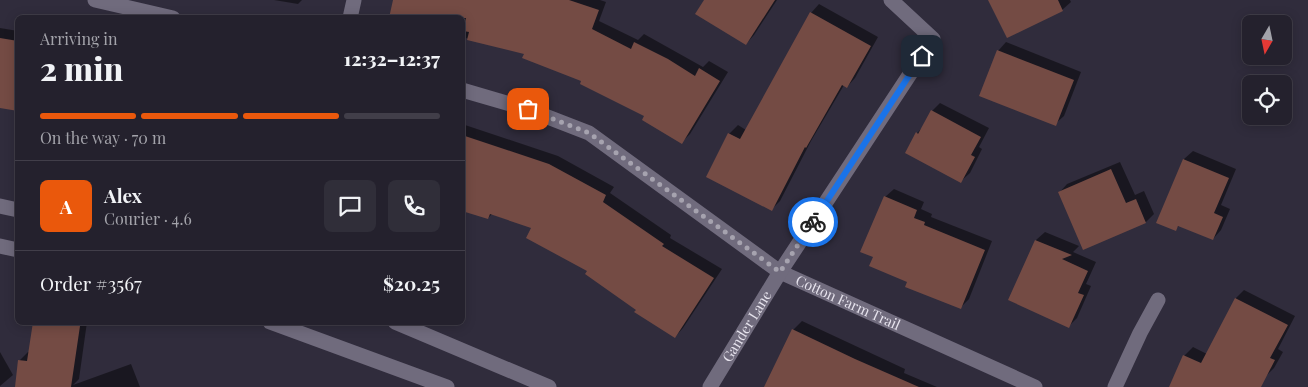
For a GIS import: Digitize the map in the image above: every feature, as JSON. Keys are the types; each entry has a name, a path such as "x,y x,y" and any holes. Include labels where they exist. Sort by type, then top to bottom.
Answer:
{"street":[{"path":"95,0 161,15"},
{"path":"351,15 354,0"},
{"name":"Gander Lane","path":"710,387 780,272 933,39 891,0"},
{"name":"Cotton Farm Trail","path":"465,91 528,109 589,133 780,272 970,356 1035,387"},
{"path":"0,206 15,209"},
{"path":"0,246 15,249"},
{"path":"1115,387 1140,333 1158,300"},
{"path":"278,325 447,387"},
{"path":"402,325 549,387"}],"building":[{"path":"393,0 569,0 599,10 592,29 631,49 634,42 668,59 695,76 699,68 720,81 682,144 642,120 644,116 580,84 581,81 522,58 524,54 467,40 469,32 465,31 465,15 390,15"},
{"path":"704,0 775,0 746,45 695,14"},
{"path":"988,0 1058,0 1063,11 1007,38"},
{"path":"810,12 871,46 847,88 842,85 805,147 772,211 706,177 728,133 740,139"},
{"path":"0,38 15,40 15,110 0,108"},
{"path":"997,50 1074,80 1056,126 979,96"},
{"path":"931,110 981,137 971,155 975,157 961,183 905,153"},
{"path":"465,136 549,164 606,195 603,202 664,244 662,246 714,278 675,338 634,312 636,310 585,274 587,271 526,238 531,228 490,214 488,219 465,212"},
{"path":"1183,159 1229,178 1214,213 1223,217 1213,240 1178,226 1176,231 1156,223"},
{"path":"1111,169 1126,203 1136,199 1146,223 1083,250 1058,192"},
{"path":"884,196 917,210 914,218 925,222 924,225 985,250 961,309 905,287 907,282 869,266 873,257 860,252"},
{"path":"1035,240 1072,255 1062,259 1088,271 1078,293 1084,295 1069,328 1008,300"},
{"path":"1235,298 1288,325 1270,358 1275,360 1261,387 1169,387 1183,355 1201,363"},
{"path":"33,325 80,326 71,387 15,387 18,360 27,361"},
{"path":"792,329 855,359 919,387 764,387"}],"way so far":[{"path":"528,109 589,133 780,272 813,222"}],"route":[{"path":"813,222 922,56"}]}
